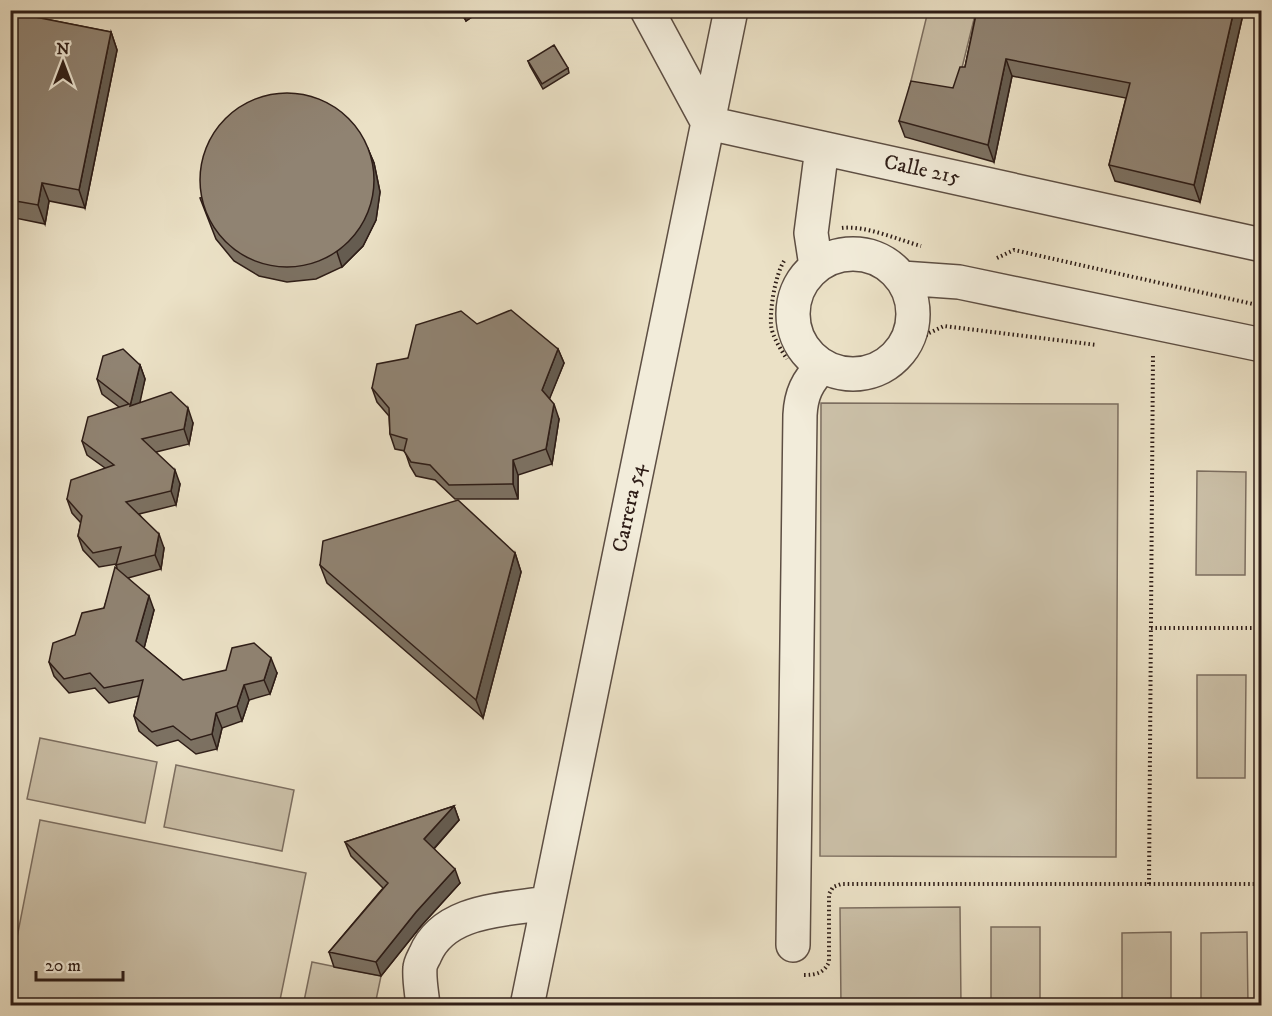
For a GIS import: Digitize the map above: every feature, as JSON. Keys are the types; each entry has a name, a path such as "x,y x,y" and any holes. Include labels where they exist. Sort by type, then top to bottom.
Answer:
{"street":[{"path":"647,10 708,123"},
{"name":"Carrera 54","path":"527,1005 731,10"},
{"name":"Calle 215","path":"708,123 1262,245"},
{"path":"816,266 811,233 822,148"},
{"path":"861,254 884,262 902,278 912,299 914,322 906,345 890,363 869,373 845,375 822,367 804,352 794,330 792,307 800,284 816,266 838,256 861,254"},
{"path":"902,278 959,282 1262,345"},
{"path":"794,945 800,415 801,400 807,385 822,367"},
{"path":"423,1005 420,967 428,948 440,932 458,920 547,903"}],"path":[{"path":"1149,884 1153,352"},
{"path":"1151,628 1262,628"},
{"path":"794,945 792,976 816,975 826,968 829,962 829,894 833,887 841,884 1262,884"}],"shaded area":[{"path":"928,11 976,11 954,100 909,89"},
{"path":"821,403 1118,404 1116,857 820,856"},
{"path":"1197,471 1246,472 1245,575 1196,575"},
{"path":"1197,675 1246,675 1245,778 1197,778"},
{"path":"40,738 157,762 145,823 27,799"},
{"path":"176,765 294,790 282,851 164,827"},
{"path":"40,820 306,873 279,1005 11,1005 11,968"},
{"path":"960,907 961,1005 841,1005 840,908"},
{"path":"991,927 1040,927 1040,1005 991,1005"},
{"path":"1171,932 1171,1005 1122,1005 1122,933"},
{"path":"1247,932 1248,1005 1201,1005 1201,933"},
{"path":"312,962 381,976 375,1005 303,1006"}],"building":[{"path":"977,10 1234,10 1194,185 1109,165 1130,83 1006,59 988,145 899,121 911,81 953,88 960,67 965,67"},
{"path":"10,12 111,32 79,190 42,183 38,205 10,200"},
{"path":"554,45 568,68 542,84 528,61"},
{"path":"287,93 320,100 335,108 348,119 359,132 367,147 374,180 367,213 359,228 348,241 335,252 320,260 287,267 254,260 239,252 226,241 215,228 207,213 200,180 207,147 215,132 226,119 239,108 254,100"},
{"path":"511,310 558,349 542,390 554,404 546,449 513,460 513,484 449,485 430,465 411,462 404,451 407,439 390,434 389,408 372,388 377,364 408,358 416,325 461,311 477,324"},
{"path":"123,349 140,365 130,406 171,392 188,408 184,429 142,439 175,470 171,491 126,502 159,534 155,555 116,565 121,547 93,553 78,536 82,516 67,499 71,480 114,465 82,441 88,417 129,404 97,379 103,356"},
{"path":"458,500 515,553 476,700 320,565 323,541"},
{"path":"115,567 149,596 136,641 183,680 226,670 232,648 254,643 271,658 264,680 244,685 237,706 216,713 212,734 191,740 173,726 152,732 134,716 143,680 104,688 90,673 64,679 49,662 53,643 75,635 82,613 104,608"},
{"path":"454,806 424,839 455,869 416,912 376,962 329,952 388,883 345,842"}]}
